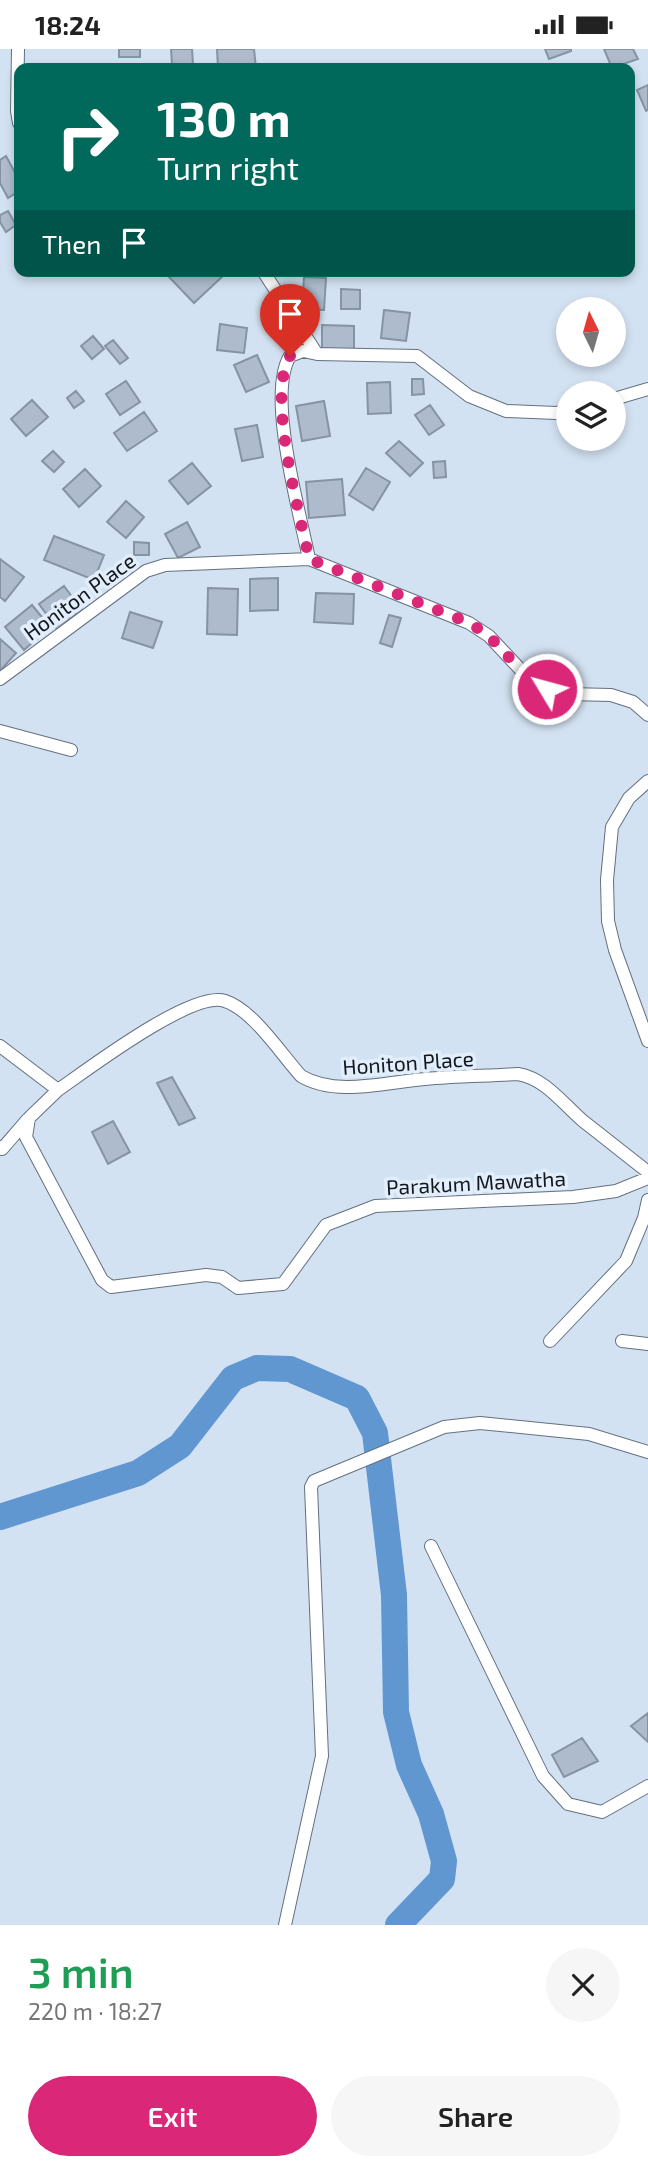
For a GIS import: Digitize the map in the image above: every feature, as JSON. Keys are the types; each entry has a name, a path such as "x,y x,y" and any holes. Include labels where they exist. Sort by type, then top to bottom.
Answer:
{"street":[{"path":"267,277 317,354"},
{"path":"309,559 281,407 284,366 290,356 303,351 317,354 417,356 468,396 506,411 556,413"},
{"path":"626,395 648,389"},
{"name":"Honiton Place","path":"0,679 155,566 309,559 470,623 489,636 532,682 547,689 568,694 611,695 633,702 648,715"},
{"path":"0,731 71,750"},
{"path":"648,781 629,798 612,827 607,880 608,921 615,950 648,1041"},
{"name":"Honiton Place","path":"58,1090 155,1025 191,1006 212,999 223,1000 250,1017 301,1076 327,1086 518,1074 531,1076 648,1172"},
{"path":"0,1046 58,1090 2,1149 0,1147"},
{"name":"Parakum Mawatha","path":"29,1118 26,1137 102,1280 111,1287 206,1275 222,1277 237,1288 284,1284 326,1225 375,1206 573,1198 616,1191 648,1178"},
{"path":"551,1341 626,1261 644,1218 648,1200"},
{"path":"622,1341 648,1343"},
{"path":"285,1925 322,1756 311,1487 314,1481 444,1427 480,1423 589,1434 648,1451"},
{"path":"431,1546 543,1776 568,1804 602,1812 648,1786"}],"building":[{"path":"119,49 140,49 140,57 119,57"},
{"path":"171,49 192,49 193,63 172,63"},
{"path":"217,49 254,49 255,63 218,63"},
{"path":"545,49 571,49 571,51 549,59"},
{"path":"604,49 633,49 638,59 626,63 610,63"},
{"path":"648,85 648,110 646,111 637,90"},
{"path":"6,156 14,171 14,194 8,198 0,183 0,160"},
{"path":"8,211 14,226 6,232 0,222 0,215"},
{"path":"169,277 222,277 194,303"},
{"path":"304,277 326,278 324,310 302,309"},
{"path":"341,289 360,290 360,309 341,309"},
{"path":"384,310 410,313 406,341 381,338"},
{"path":"220,324 247,328 244,353 217,350"},
{"path":"322,325 354,326 354,351 322,350"},
{"path":"93,336 104,349 92,359 81,346"},
{"path":"113,340 128,358 120,364 105,346"},
{"path":"257,355 269,382 246,392 234,365"},
{"path":"412,379 423,379 424,394 412,395"},
{"path":"126,381 140,402 120,415 106,394"},
{"path":"390,382 391,413 368,414 367,383"},
{"path":"76,391 84,401 74,408 67,398"},
{"path":"32,400 48,417 26,436 11,419"},
{"path":"324,401 330,436 302,441 296,406"},
{"path":"430,405 444,425 429,435 415,415"},
{"path":"144,412 157,431 127,451 114,433"},
{"path":"257,425 263,457 242,461 235,429"},
{"path":"399,441 423,463 410,476 386,453"},
{"path":"53,451 64,462 54,472 42,461"},
{"path":"445,461 446,477 434,478 433,462"},
{"path":"192,463 211,486 188,504 169,481"},
{"path":"366,468 390,482 373,510 349,495"},
{"path":"85,469 101,486 79,507 63,489"},
{"path":"342,479 345,515 309,518 306,482"},
{"path":"126,501 144,517 126,538 107,522"},
{"path":"187,522 200,547 178,558 165,534"},
{"path":"54,536 104,555 94,580 44,560"},
{"path":"134,542 149,543 149,555 134,555"},
{"path":"0,559 24,577 5,601 0,597"},
{"path":"278,578 278,610 250,611 250,579"},
{"path":"64,586 82,610 57,629 39,604"},
{"path":"208,588 238,589 237,635 207,634"},
{"path":"316,593 354,594 353,624 314,622"},
{"path":"32,605 50,627 24,650 5,627"},
{"path":"130,612 162,622 153,648 122,638"},
{"path":"389,615 401,618 392,647 380,643"},
{"path":"0,639 16,653 0,671"},
{"path":"172,1077 195,1118 179,1125 157,1083"},
{"path":"113,1121 130,1152 108,1164 92,1132"},
{"path":"648,1713 648,1742 631,1726"},
{"path":"582,1738 598,1761 564,1777 552,1755"}],"waterway":[{"path":"0,1517 138,1473 180,1446 233,1378 257,1368 290,1369 357,1398 375,1433 394,1595 396,1712 409,1765 431,1814 444,1861 442,1879 398,1925"}],"route":[{"path":"290,356 284,366 281,407 309,559 470,623 489,636 532,682 547,689"}]}
